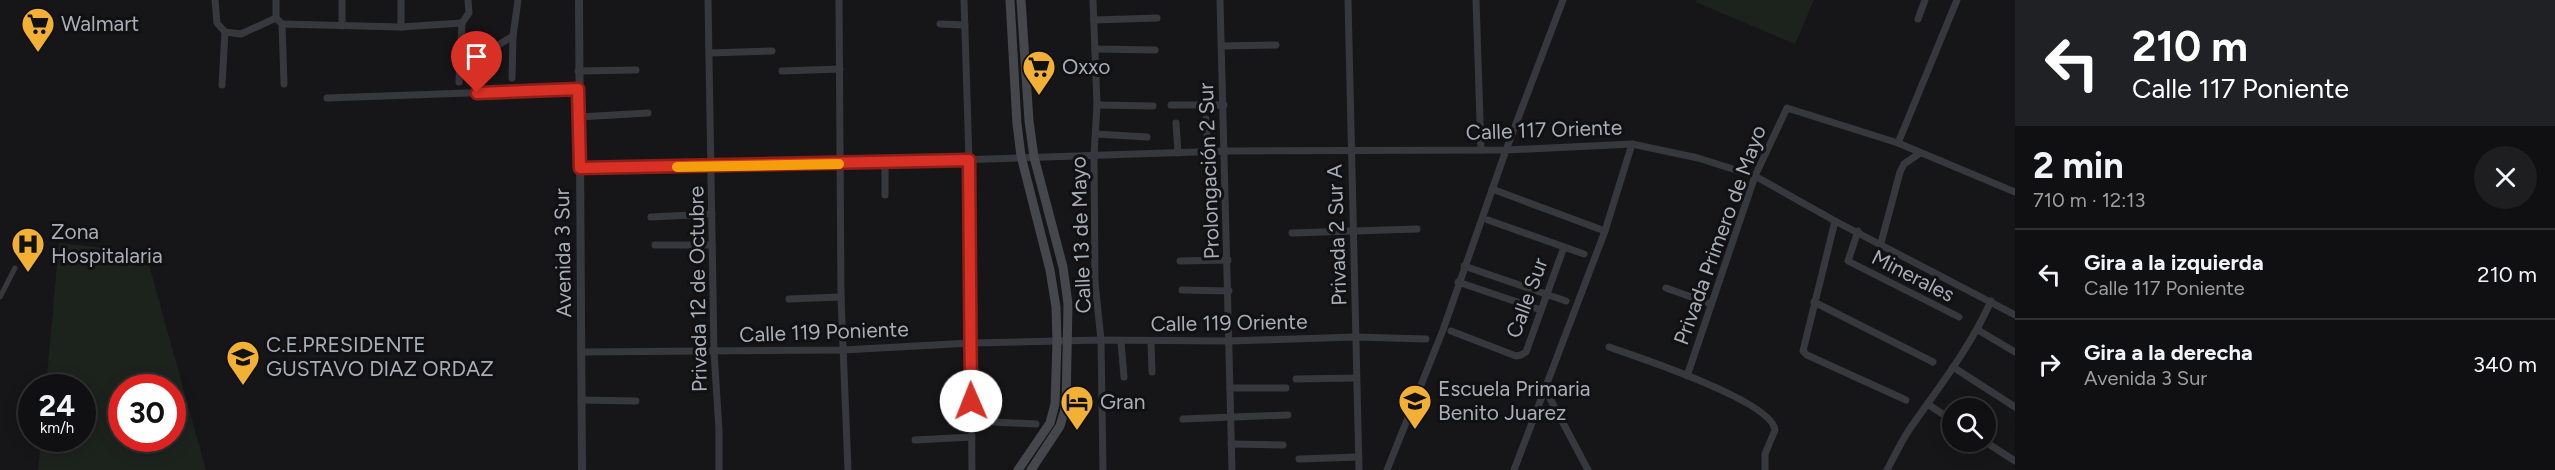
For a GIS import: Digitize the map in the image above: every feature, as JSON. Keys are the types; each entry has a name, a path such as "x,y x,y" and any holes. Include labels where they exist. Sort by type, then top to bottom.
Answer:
{"main road":[{"path":"1003,0 1012,31"},
{"path":"1010,0 1021,156 1050,270 1056,307 1057,342 1055,404 1050,423 1018,470"},
{"path":"1021,0 1034,157 1063,267 1068,304 1066,406 1060,426 1031,470"},
{"path":"1024,35 1027,0"}],"street":[{"path":"215,0 217,23 225,32 241,34 276,18"},
{"path":"276,0 276,18 282,24 284,84"},
{"path":"342,0 342,26"},
{"path":"401,0 401,27"},
{"path":"459,82 462,23 468,13 468,0"},
{"path":"512,78 513,36 518,0"},
{"name":"Avenida 3 Sur","path":"579,0 582,470"},
{"name":"Privada 12 de Octubre","path":"708,0 714,352 719,470"},
{"path":"839,0 839,164 848,470"},
{"path":"964,0 969,160 972,470"},
{"name":"Calle 13 de Mayo","path":"1093,0 1097,105 1094,155 1095,282 1101,340 1103,470"},
{"name":"Prolongación 2 Sur","path":"1220,0 1226,151 1232,470"},
{"name":"Privada 2 Sur A","path":"1348,0 1359,470"},
{"path":"1476,0 1481,150"},
{"path":"1387,470 1443,330 1506,150 1563,0"},
{"path":"1918,19 1925,0"},
{"path":"1957,0 1898,143 2015,192"},
{"path":"1094,20 1157,18"},
{"path":"282,24 401,27 462,23"},
{"path":"940,24 965,25"},
{"path":"222,85 225,32"},
{"path":"461,51 490,50 513,36"},
{"path":"1222,46 1276,45"},
{"path":"1095,50 1155,50"},
{"path":"709,53 772,51"},
{"path":"782,71 840,69"},
{"path":"578,71 636,70"},
{"path":"327,98 578,89"},
{"path":"1097,105 1153,106"},
{"path":"1171,105 1224,105"},
{"name":"Privada Primero de Mayo","path":"1687,376 1755,176 1787,108 1898,143"},
{"path":"579,117 648,113"},
{"path":"1206,118 1208,152"},
{"path":"1176,123 1178,153"},
{"path":"1096,134 1147,136"},
{"path":"1514,470 1605,231 1632,144"},
{"name":"Calle 117 Oriente","path":"580,168 839,164 1021,156 1226,151 1506,150 1632,144 1698,158 1755,176 1835,221 2015,315"},
{"path":"1881,243 1900,172 1904,164 1920,153"},
{"path":"885,162 885,195"},
{"path":"1492,189 1605,231"},
{"path":"651,217 712,214"},
{"path":"1488,220 1584,254"},
{"path":"1835,221 1802,346 1807,355 1906,400"},
{"path":"1292,233 1417,229"},
{"name":"Minerales","path":"1858,231 1848,261 1959,317"},
{"path":"655,245 712,245"},
{"name":"Calle Sur","path":"1451,331 1516,356 1526,352 1564,247"},
{"path":"1180,261 1228,260"},
{"path":"1464,266 1566,301"},
{"path":"0,297 15,268"},
{"path":"1458,282 1541,310"},
{"path":"1666,288 1712,304"},
{"path":"1182,290 1228,291"},
{"path":"789,299 842,297"},
{"path":"1887,470 1909,431 1929,405 1978,330 1991,301"},
{"path":"1814,302 1933,362"},
{"path":"1978,330 2015,352"},
{"name":"Calle 119 Oriente","path":"1068,341 1228,341 1356,337 1426,339"},
{"name":"Calle 119 Poniente","path":"582,352 843,350 971,343 1068,341"},
{"path":"1151,341 1152,372"},
{"path":"1121,342 1124,377"},
{"path":"1610,347 1740,398 1772,423 1775,430 1765,453 1765,470"},
{"path":"1953,367 2015,407"},
{"path":"1296,380 1356,378"},
{"path":"1230,388 1286,388"},
{"path":"1545,389 1588,470"},
{"path":"581,400 636,401"},
{"path":"1929,405 1942,414"},
{"path":"1183,419 1288,415"},
{"path":"972,421 1036,424"},
{"path":"915,440 972,437"},
{"path":"1231,444 1283,445"},
{"path":"1996,449 2015,461"},
{"path":"1299,459 1359,457"}],"shaded area":[{"path":"1697,0 1814,0 1795,44 1696,2"},
{"path":"59,243 151,253 149,265 179,374 108,374 108,452 186,452 186,398 206,470 38,470 40,452 96,452 96,374 47,374"}],"slow traffic":[{"path":"677,167 839,164"}],"place":[{"name":"Walmart","path":"38,53"},
{"name":"Oxxo","path":"1039,96"},
{"name":"Zona Hospitalaria","path":"28,273"},
{"name":"C.E.PRESIDENTE GUSTAVO DIAZ ORDAZ","path":"243,386"},
{"name":"Escuela Primaria Benito Juarez","path":"1415,430"},
{"name":"Gran","path":"1077,431"}],"route":[{"path":"477,93 578,89 580,168 969,160 971,401"}]}
